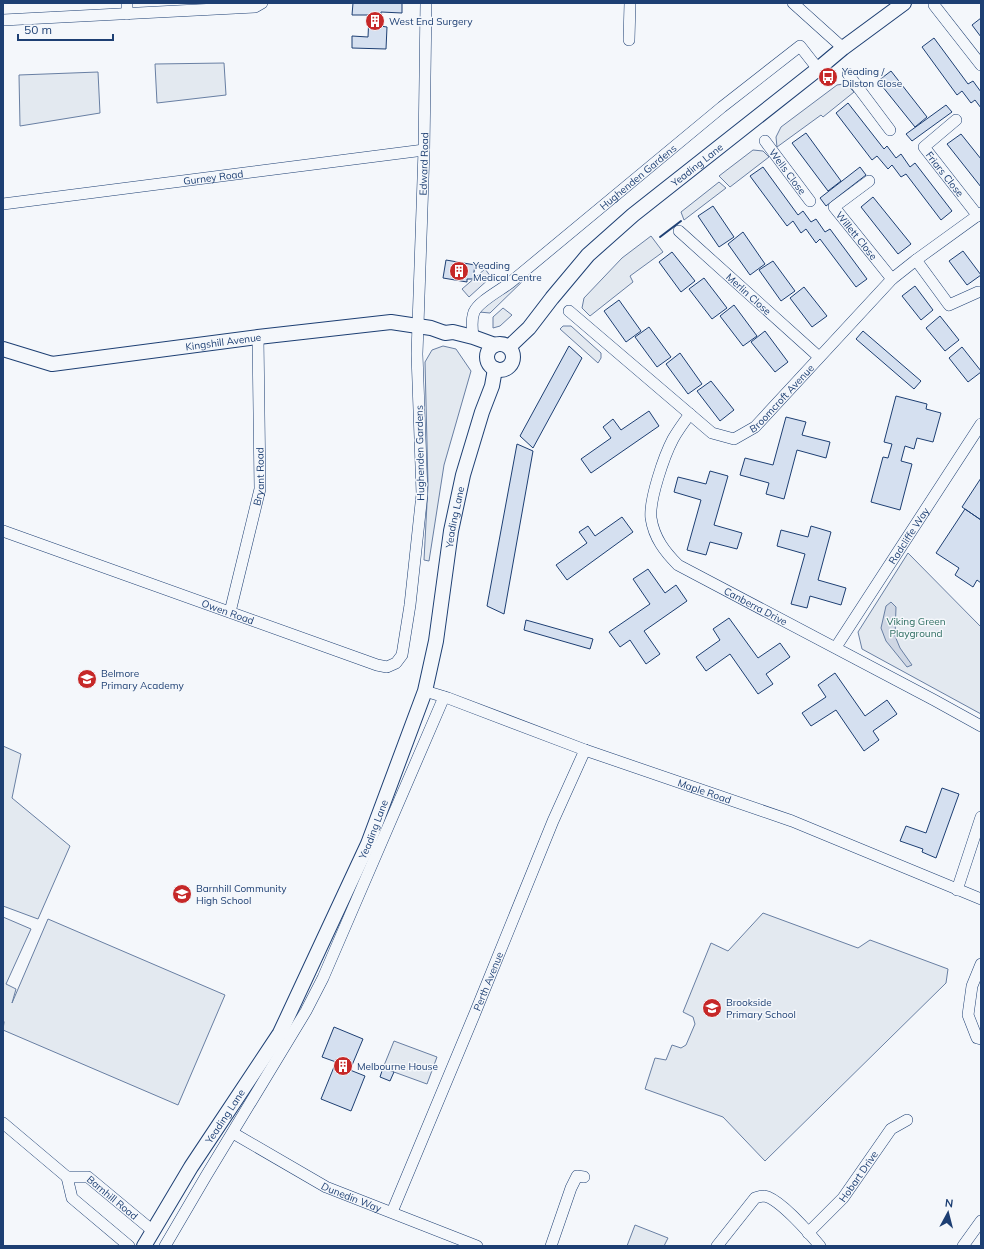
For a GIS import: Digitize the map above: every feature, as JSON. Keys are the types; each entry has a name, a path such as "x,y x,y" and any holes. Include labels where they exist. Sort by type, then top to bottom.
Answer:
{"street":[{"path":"3,20 127,8 255,7 262,3"},
{"name":"Edward Road","path":"418,326 424,150 426,3"},
{"path":"629,40 630,3"},
{"path":"793,3 843,48"},
{"name":"Yeading Lane","path":"509,348 529,328 588,255 633,215 843,48 904,3"},
{"path":"934,5 981,65"},
{"name":"Hughenden Gardens","path":"473,337 473,313 478,306 511,282 711,116 800,46 818,69"},
{"path":"848,74 890,130"},
{"name":"Friars Close","path":"956,120 924,147 979,215"},
{"name":"Wells Close","path":"765,141 810,201"},
{"name":"Gurney Road","path":"3,204 424,150"},
{"name":"Willett Close","path":"869,181 834,207 892,279"},
{"name":"Broomcroft Avenue","path":"569,311 712,434 734,439 755,427 892,279 979,215"},
{"name":"Merlin Close","path":"679,231 819,357"},
{"path":"916,260 949,305 978,292"},
{"name":"Kingshill Avenue","path":"3,349 52,364 258,337 391,322 431,328 445,333 450,338 491,350"},
{"name":"Hughenden Gardens","path":"410,605 422,494 417,354 418,326"},
{"name":"Kingshill Avenue","path":"445,333 453,332 473,337 491,350"},
{"name":"Bryant Road","path":"230,612 260,489 258,337"},
{"path":"502,344 509,348 514,356 512,364 504,370 496,369 489,364 491,350 502,344"},
{"name":"Yeading Lane","path":"150,1241 191,1167 280,1033 368,844 425,691 436,641 451,531 463,475 480,418 492,386 496,369"},
{"name":"Canberra Drive","path":"690,414 672,440 659,474 652,499 651,518 656,535 664,551 678,565 836,647 981,726"},
{"name":"Radcliffe Way","path":"836,647 981,424"},
{"name":"Owen Road","path":"3,531 388,667 396,663 402,655 410,605"},
{"name":"Maple Road","path":"425,691 586,750 792,821 981,899"},
{"path":"165,1246 302,1018 323,978 444,697"},
{"name":"Perth Avenue","path":"392,1212 553,822 586,750"},
{"path":"958,890 981,817"},
{"path":"981,964 972,986 968,1015 977,1038 981,1040"},
{"name":"Hobart Drive","path":"808,1233 843,1198 891,1129 908,1120"},
{"path":"3,1123 67,1178"},
{"name":"Dunedin Way","path":"233,1133 326,1187 477,1246"},
{"path":"551,1246 571,1188 577,1176 584,1177"},
{"name":"Barnhill Road","path":"129,1246 72,1198 67,1178 88,1177 150,1241"},
{"path":"717,1246 755,1198 759,1196 765,1196 782,1206 820,1246"},
{"path":"963,1246 981,1221"}],"green space":[{"path":"224,63 226,95 157,103 155,64"},
{"path":"98,72 100,113 20,126 19,75"},
{"path":"843,84 848,86 854,92 823,117 821,115 777,147 776,137 781,127 837,85"},
{"path":"753,150 763,151 769,157 730,187 719,176"},
{"path":"719,182 726,188 684,220 681,212"},
{"path":"651,236 663,252 630,276 633,282 590,316 582,308 584,298 622,258"},
{"path":"524,269 530,274 490,313 479,312"},
{"path":"503,308 512,315 500,326 493,328 493,317"},
{"path":"563,326 571,326 601,353 601,358 598,363 560,329"},
{"path":"443,346 456,349 471,371 444,465 429,561 424,560 428,485 425,362 432,350"},
{"name":"Viking Green Playground","path":"908,553 981,627 981,714 862,649 858,632"},
{"path":"3,746 21,754 12,798 70,846 38,919 3,906"},
{"path":"763,913 858,948 870,940 948,969 946,983 765,1161 723,1117 645,1089 655,1058 666,1060 672,1045 681,1048 686,1045 695,1024 693,1017 683,1012 711,943 728,951"},
{"path":"3,917 31,929 6,984 16,989 12,1003 48,919 225,995 178,1105 3,1030"},
{"path":"394,1041 437,1057 427,1084 383,1068"},
{"path":"635,1225 668,1238 664,1246 627,1246"}],"shaded area":[{"path":"485,269 491,277 469,297 462,289"},
{"path":"891,602 896,607 895,636 900,648 912,665 907,667 886,641 881,628 886,606"}],"building":[{"name":"West End Surgery","path":"353,3 402,3 402,13 381,12 380,26 387,27 386,49 352,48 352,36 368,37 369,15 352,15"},
{"path":"981,18 981,37 972,25"},
{"path":"934,38 968,84 973,81 981,92 981,108 975,100 971,103 962,91 957,95 922,47"},
{"path":"891,71 927,117 915,127 878,81"},
{"path":"848,103 884,149 887,146 896,158 901,154 910,167 915,163 952,211 941,220 906,174 901,177 892,165 888,169 877,156 872,160 836,113"},
{"path":"946,105 952,112 912,141 906,134"},
{"path":"806,133 841,181 828,191 792,143"},
{"path":"961,134 981,159 981,187 947,144"},
{"path":"763,167 798,215 803,211 811,222 816,219 825,232 830,229 867,279 856,287 820,239 816,243 806,229 801,233 793,221 787,226 750,176"},
{"path":"860,167 866,175 826,206 820,198"},
{"path":"873,197 911,244 898,254 861,207"},
{"path":"713,206 734,237 719,247 698,216"},
{"path":"743,232 765,264 750,275 728,244"},
{"path":"963,251 981,275 967,285 949,261"},
{"path":"672,252 695,281 681,292 659,262"},
{"name":"Yeading Medical Centre","path":"446,260 475,265 473,279 467,279 467,282 443,278"},
{"path":"773,261 795,291 781,301 759,270"},
{"path":"704,278 727,308 712,319 689,289"},
{"path":"915,286 933,310 921,320 902,296"},
{"path":"804,287 827,316 812,327 790,298"},
{"path":"619,300 641,331 626,342 604,311"},
{"path":"734,305 757,336 743,346 720,316"},
{"path":"940,316 959,340 945,351 926,328"},
{"path":"649,327 671,357 657,367 635,337"},
{"path":"765,331 788,362 775,372 751,342"},
{"path":"863,331 921,381 914,389 856,339"},
{"path":"569,346 582,358 533,448 520,436"},
{"path":"962,347 981,371 968,382 949,358"},
{"path":"680,353 702,384 688,394 666,364"},
{"path":"711,381 734,410 720,421 697,391"},
{"path":"896,396 927,404 926,409 941,413 933,442 917,438 914,449 905,446 901,461 912,464 900,510 871,502 883,457 888,458 892,444 884,442"},
{"path":"649,411 659,426 591,473 581,459 611,438 603,427 613,419 621,430"},
{"path":"786,417 806,422 802,435 830,442 826,458 797,450 784,499 766,494 769,483 740,475 745,458 773,465"},
{"path":"517,444 533,451 504,614 487,606"},
{"path":"710,471 728,476 714,525 742,533 737,549 710,542 706,555 687,550 701,500 674,492 678,477 706,484"},
{"path":"981,478 981,520 962,507"},
{"path":"965,509 981,520 981,583 977,580 973,587 955,575 959,568 936,553"},
{"path":"622,517 633,532 567,580 556,565 587,543 579,532 588,526 595,536"},
{"path":"811,526 831,532 818,580 846,588 841,605 810,596 807,608 791,604 805,554 777,546 781,530 808,537"},
{"path":"648,569 665,593 676,585 687,601 644,631 660,654 646,664 630,640 620,647 609,632 650,604 633,579"},
{"path":"729,618 758,658 780,643 790,657 766,674 773,684 758,694 730,654 706,671 696,657 720,640 713,629"},
{"path":"526,620 593,639 590,649 524,630"},
{"path":"835,673 865,716 887,700 897,714 873,731 879,740 864,751 836,710 811,726 802,713 826,697 818,685"},
{"path":"942,788 959,794 936,858 922,852 923,849 900,841 906,826 926,833"},
{"name":"Melbourne House","path":"334,1027 363,1039 350,1070 365,1076 351,1111 321,1099 336,1062 322,1057"},
{"path":"383,1068 394,1072 390,1081 380,1077"}],"wall":[{"path":"660,237 681,221"}],"place":[{"name":"West End Surgery","path":"375,21"},
{"name":"Yeading / Dilston Close","path":"828,77"},
{"name":"Yeading Medical Centre","path":"459,271"},
{"name":"Belmore Primary Academy","path":"87,679"},
{"name":"Barnhill Community High School","path":"182,894"},
{"name":"Brookside Primary School","path":"712,1008"},
{"name":"Melbourne House","path":"343,1066"}]}
